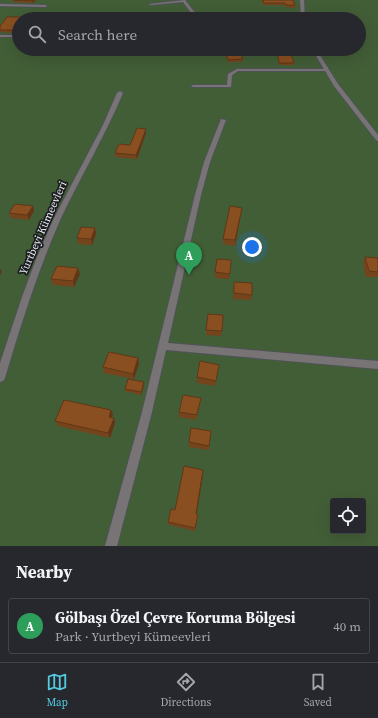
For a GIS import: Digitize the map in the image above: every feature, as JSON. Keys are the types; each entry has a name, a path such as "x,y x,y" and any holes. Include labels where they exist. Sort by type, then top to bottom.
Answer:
{"street":[{"path":"302,0 303,12"},
{"path":"151,4 183,1 192,12"},
{"path":"0,5 45,6"},
{"path":"0,36 12,36"},
{"path":"318,56 326,70 378,139"},
{"path":"194,86 229,86 230,74 237,70 326,70"},
{"name":"Yurtbeyi Kümeevleri","path":"0,378 23,305 55,226 95,147 120,93"},
{"path":"111,546 148,412 162,346 207,162 223,120"},
{"path":"162,346 378,365"}],"green space":[{"path":"0,0 378,0 378,546 0,546"}],"building":[{"path":"263,0 293,0 295,5 286,5 285,3 264,3"},
{"path":"7,17 12,17 12,30 0,30 0,26"},
{"path":"226,56 241,56 243,59 228,60"},
{"path":"278,56 292,56 294,63 279,63"},
{"path":"137,128 146,129 136,155 115,153 119,144 130,145"},
{"path":"15,204 33,206 27,215 9,213"},
{"path":"230,206 242,208 235,240 223,239"},
{"path":"81,227 95,228 91,239 77,238"},
{"path":"365,257 378,258 378,272 369,271"},
{"path":"217,259 231,260 230,274 215,272"},
{"path":"57,266 78,268 73,281 51,279"},
{"path":"234,282 252,283 252,295 234,293"},
{"path":"208,314 223,315 222,331 206,330"},
{"path":"109,352 138,358 133,374 103,367"},
{"path":"200,361 219,365 216,381 197,377"},
{"path":"128,379 144,382 141,392 125,389"},
{"path":"183,395 201,398 197,415 179,412"},
{"path":"64,400 111,410 109,417 114,418 108,433 55,421"},
{"path":"191,428 211,431 209,446 189,442"},
{"path":"184,466 203,470 195,528 168,522 171,509 175,510"}],"place":[{"name":"Gölbaşı Özel Çevre Koruma Bölgesi","path":"189,275"}]}
